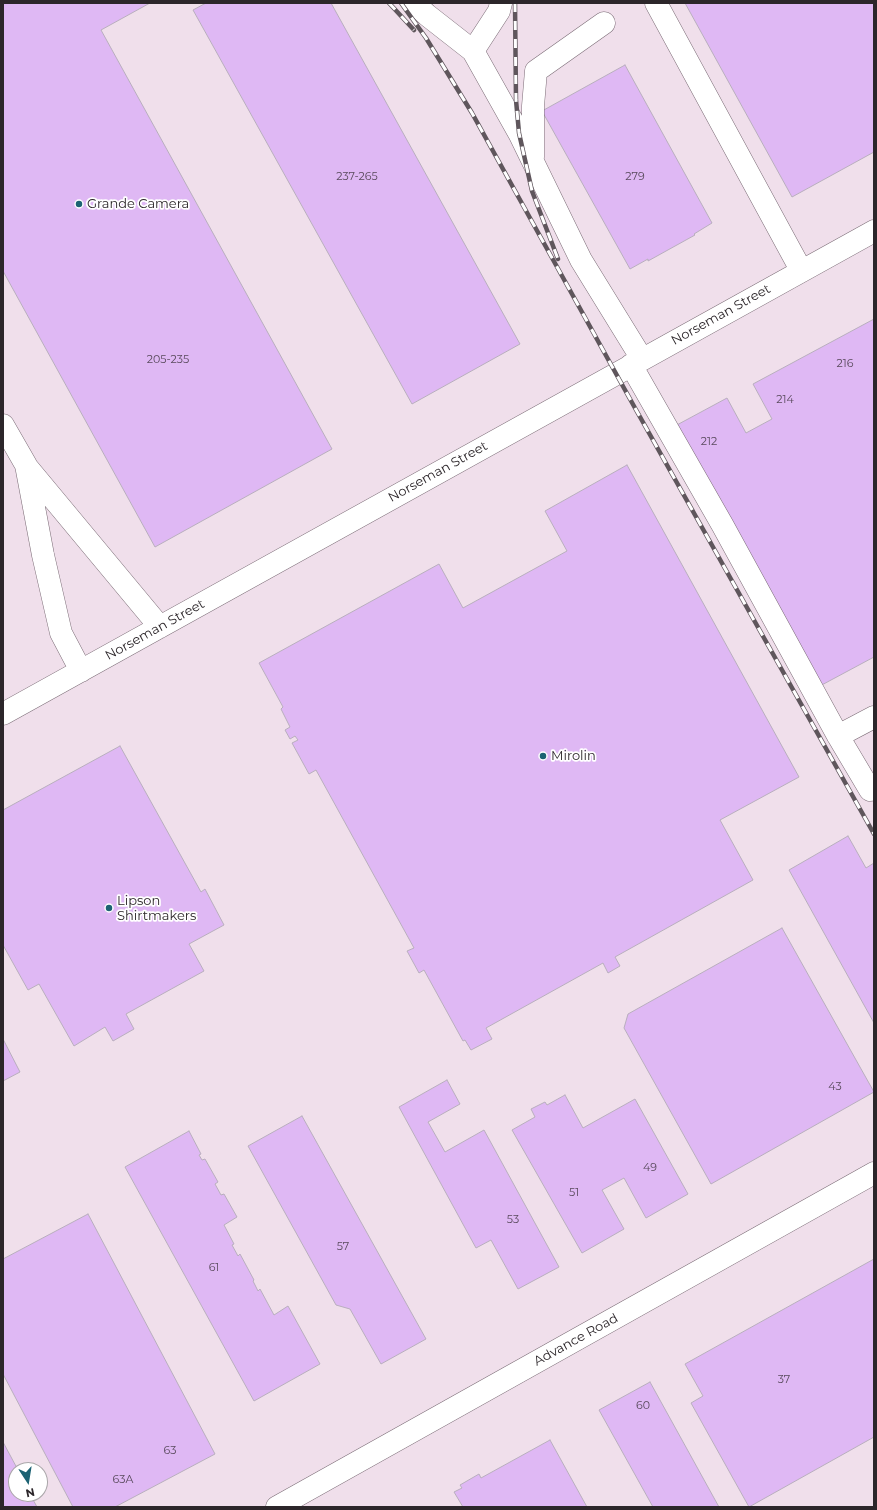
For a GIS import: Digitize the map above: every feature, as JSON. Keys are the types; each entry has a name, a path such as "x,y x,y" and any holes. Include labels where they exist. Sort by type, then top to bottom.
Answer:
{"street":[{"path":"414,3 473,51 520,133 581,260 723,526 838,736 873,788"},
{"path":"473,51 499,11 501,3"},
{"path":"656,3 801,270"},
{"path":"533,162 533,106 536,71 604,23"},
{"name":"Norseman Street","path":"3,714 801,270 874,231"},
{"path":"3,424 26,465 160,627"},
{"path":"26,465 43,554 61,633 81,671"},
{"path":"838,736 874,717"},
{"name":"Advance Road","path":"277,1507 874,1173"}],"building":[{"path":"3,3 150,3 101,30 332,449 155,547 3,271"},
{"path":"206,3 331,3 520,344 412,404 193,10"},
{"path":"685,3 874,3 874,152 792,197"},
{"path":"625,65 712,223 694,234 695,235 648,261 648,259 630,269 542,111"},
{"path":"874,319 874,657 818,687 675,426 727,398 746,433 772,419 753,384"},
{"name":"Mirolin","path":"627,465 799,777 720,820 753,880 615,957 620,966 608,973 603,963 486,1028 492,1039 471,1050 465,1040 463,1041 424,970 419,973 407,951 414,948 316,770 309,774 292,743 298,740 295,736 290,739 285,730 290,727 281,709 283,707 259,663 439,564 463,608 567,551 545,511"},
{"name":"Lipson Shirtmakers","path":"120,746 201,892 205,889 224,925 189,944 204,971 126,1014 134,1029 113,1041 105,1027 74,1046 39,984 28,990 3,945 3,810"},
{"path":"848,836 866,868 874,863 874,1023 789,870"},
{"path":"782,928 874,1092 711,1184 624,1028 628,1014"},
{"path":"3,1039 20,1072 3,1081"},
{"path":"447,1080 460,1104 428,1122 445,1152 484,1130 559,1267 518,1289 491,1240 476,1248 399,1107"},
{"path":"565,1095 583,1128 635,1099 688,1194 646,1218 624,1178 602,1190 624,1229 582,1253 512,1130 535,1117 531,1109 545,1102 547,1105"},
{"path":"302,1116 426,1339 381,1364 350,1309 336,1305 248,1146"},
{"path":"189,1131 201,1154 199,1155 202,1160 205,1159 218,1182 215,1184 221,1195 224,1194 237,1217 224,1225 234,1244 232,1245 238,1256 240,1254 254,1280 253,1281 258,1291 260,1289 274,1315 288,1306 320,1364 254,1401 125,1167"},
{"path":"88,1214 215,1454 115,1507 73,1507 3,1374 3,1259"},
{"path":"874,1259 874,1437 749,1507 691,1403 703,1396 685,1364"},
{"path":"650,1382 719,1507 653,1507 599,1410"},
{"path":"550,1440 587,1507 463,1507 454,1492 462,1488 460,1485 479,1474 481,1478"},
{"path":"3,1442 14,1462 8,1462 8,1502 34,1502 37,1507 3,1507"}],"railway":[{"path":"389,3 414,30"},
{"path":"401,3 426,38 472,113 635,408 874,834"},
{"path":"515,3 516,100 519,133 532,191 558,259"}],"place":[{"name":"Grande Camera","path":"79,204"},
{"name":"Mirolin","path":"543,756"},
{"name":"Lipson Shirtmakers","path":"109,908"}]}
